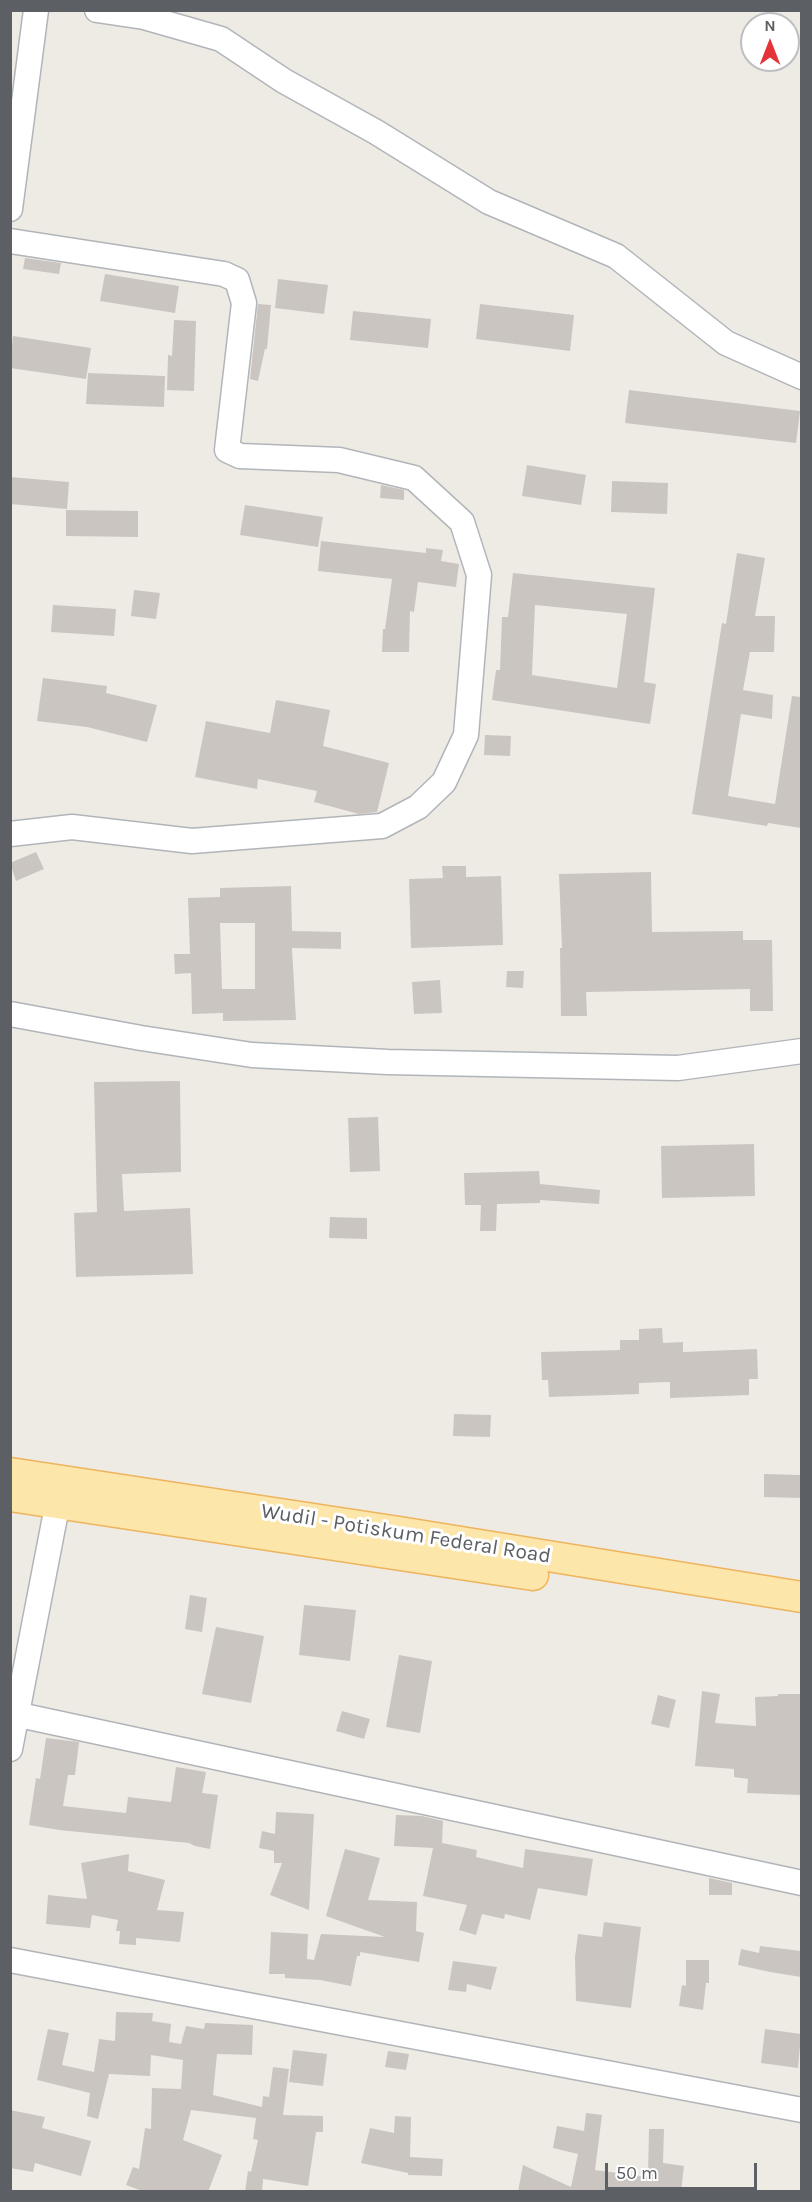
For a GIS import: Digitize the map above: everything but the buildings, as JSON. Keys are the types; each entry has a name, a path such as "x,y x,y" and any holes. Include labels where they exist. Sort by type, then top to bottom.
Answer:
{"main road":[{"name":"Wudil - Potiskum Federal Road","path":"10,1473 60,1493 801,1618"},
{"name":"Wudil - Potiskum Federal Road","path":"10,1496 60,1493 399,1532 801,1597"}],"street":[{"path":"10,209 36,10"},
{"path":"98,10 144,17 220,39 284,81 376,132 489,202 616,256 726,343 801,378"},
{"path":"10,241 224,274 237,280 244,303 227,450 240,456 339,460 414,478 462,522 479,575 466,735 444,782 418,807 382,826 192,841 72,827 10,834"},
{"path":"10,1014 252,1055 388,1062 678,1068 801,1051"},
{"path":"10,1749 14,1714 60,1493"},
{"path":"14,1714 801,1883"},
{"path":"10,1960 801,2110"}]}
